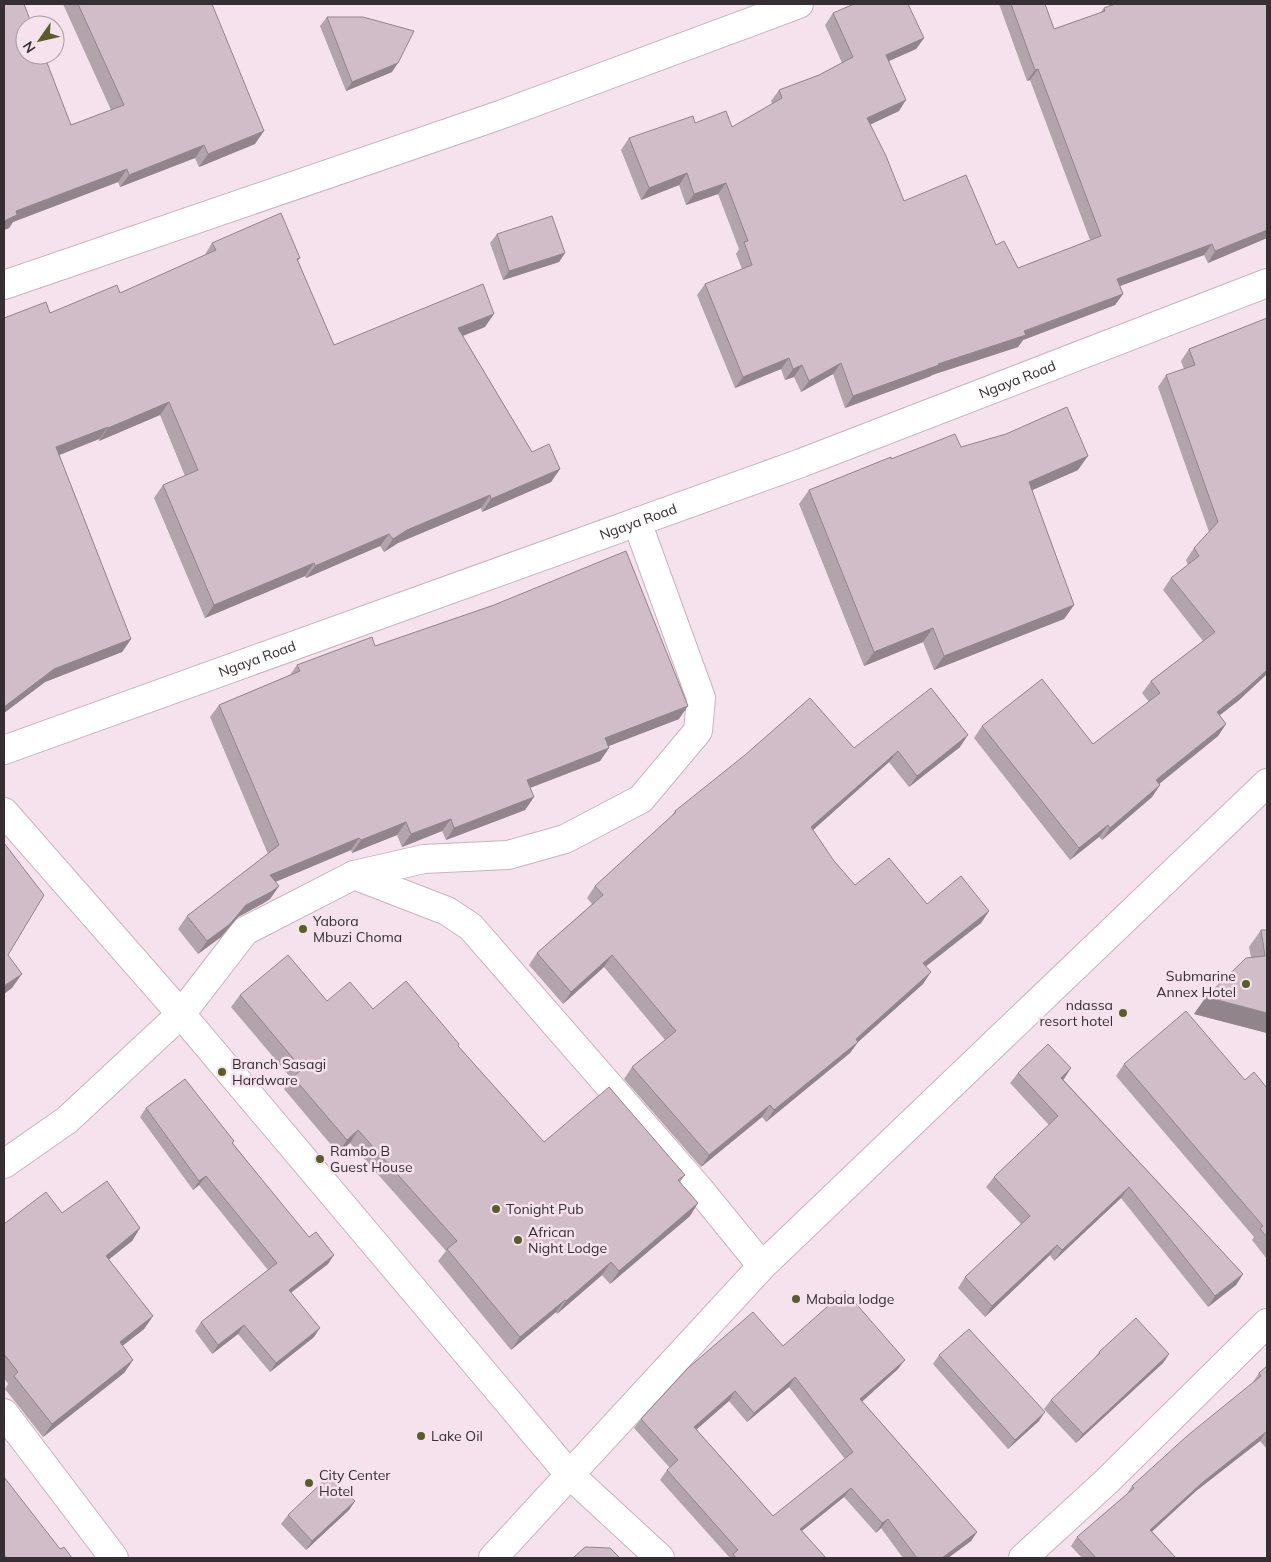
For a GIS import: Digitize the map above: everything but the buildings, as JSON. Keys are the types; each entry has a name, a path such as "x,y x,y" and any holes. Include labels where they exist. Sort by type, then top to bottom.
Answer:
{"street":[{"path":"4,285 500,115 799,4"},
{"name":"Ngaya Road","path":"4,750 801,463 1267,283"},
{"path":"4,1164 67,1120 181,1014 246,931 354,875 424,859 508,855 564,839 641,799 698,731 701,698 637,522"},
{"path":"493,1558 762,1266 1267,783"},
{"path":"4,812 181,1014 569,1474 660,1558"},
{"path":"354,875 447,911 471,927 700,1190 762,1266"},
{"path":"1023,1558 1106,1482 1267,1323"},
{"path":"4,1413 114,1558"}],"place":[{"name":"Yabora Mbuzi Choma","path":"303,929"},
{"name":"Submarine Annex Hotel","path":"1246,984"},
{"name":"ndassa resort hotel","path":"1123,1013"},
{"name":"Branch Sasagi Hardware","path":"222,1072"},
{"name":"Rambo B Guest House","path":"320,1159"},
{"name":"Tonight Pub","path":"496,1209"},
{"name":"African Night Lodge","path":"518,1240"},
{"name":"Mabala lodge","path":"796,1299"},
{"name":"Lake Oil","path":"421,1436"},
{"name":"City Center Hotel","path":"309,1483"}]}
